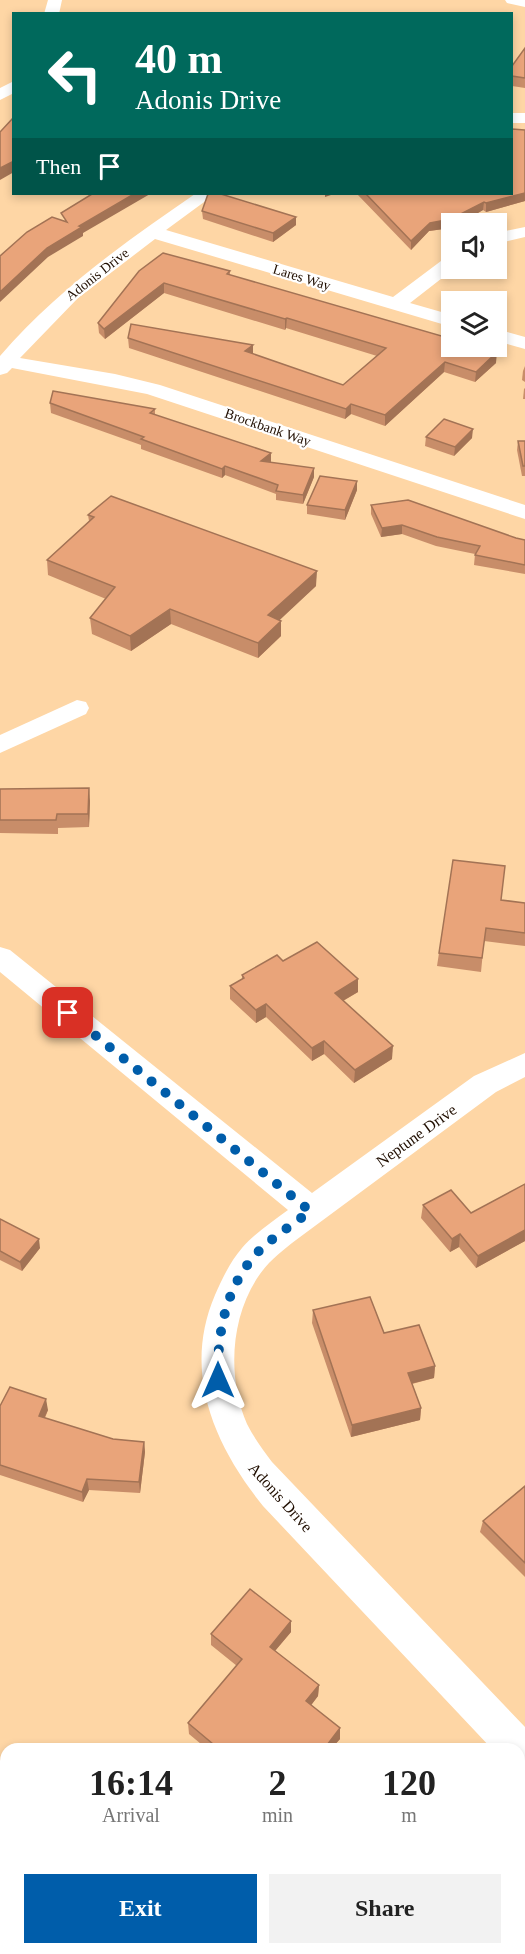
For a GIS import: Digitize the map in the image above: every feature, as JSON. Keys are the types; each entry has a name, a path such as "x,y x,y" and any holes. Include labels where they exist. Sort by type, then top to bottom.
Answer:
{"street":[{"path":"512,0 525,3"},
{"name":"Adonis Drive","path":"3,365 64,298 100,269 205,195"},
{"name":"Lares Way","path":"152,232 441,318"},
{"path":"507,236 525,232"},
{"path":"395,305 441,270"},
{"path":"507,338 525,344"},
{"name":"Brockbank Way","path":"3,365 115,380 153,389 525,512"},
{"path":"0,745 77,708"},
{"path":"0,957 310,1211"},
{"name":"Neptune Drive","path":"310,1211 485,1084 525,1064"},
{"name":"Adonis Drive","path":"310,1211 260,1251 243,1273 230,1298 221,1324 217,1351 218,1380 223,1408 243,1454 276,1494 513,1743"}],"building":[{"path":"525,48 525,78 513,76 513,65"},
{"path":"12,119 12,162 0,168 0,132"},
{"path":"513,129 525,130 525,193 484,202 463,213 441,213 441,221 430,223 411,241 367,195 513,195"},
{"path":"90,195 132,195 47,248 0,292 0,256 27,232 52,217 67,222 61,213"},
{"path":"208,195 224,195 296,217 273,233 202,211"},
{"path":"163,253 230,271 227,274 441,336 441,357 492,357 476,372 445,362 385,415 351,404 346,409 128,338 131,324 253,345 245,351 343,385 386,348 164,283 104,329 98,323 139,271"},
{"path":"53,391 155,409 150,413 271,453 261,461 314,468 303,495 276,491 278,485 225,466 222,469 141,439 144,437 50,403"},
{"path":"444,419 473,429 455,447 426,437"},
{"path":"518,441 525,441 525,466 523,466"},
{"path":"320,476 357,481 345,510 307,505"},
{"path":"111,496 317,571 268,615 281,621 258,643 170,609 130,636 90,618 115,587 47,560 94,517 88,515"},
{"path":"408,500 525,540 525,565 475,555 480,546 437,537 402,525 382,528 371,505"},
{"path":"89,788 88,814 57,814 56,820 0,820 0,789"},
{"path":"453,860 505,866 501,900 525,903 525,933 486,928 482,958 439,953"},
{"path":"317,942 358,979 335,993 393,1046 355,1070 324,1041 312,1048 266,1004 256,1010 230,986 244,978 242,975 277,955 283,961"},
{"path":"525,1184 525,1230 478,1256 460,1234 452,1239 423,1205 451,1190 471,1213"},
{"path":"0,1219 39,1239 20,1262 0,1251"},
{"path":"370,1297 384,1333 419,1325 435,1366 408,1373 421,1408 352,1425 313,1310"},
{"path":"10,1387 46,1399 39,1416 113,1439 144,1442 139,1482 87,1479 82,1492 0,1465 0,1406"},
{"path":"525,1486 525,1563 483,1521"},
{"path":"250,1589 291,1621 270,1647 319,1685 306,1701 340,1728 329,1743 212,1743 188,1723 242,1659 211,1634"}],"route":[{"path":"68,1013 310,1211 260,1251 243,1273 230,1298 221,1324 217,1351 218,1380"}]}
